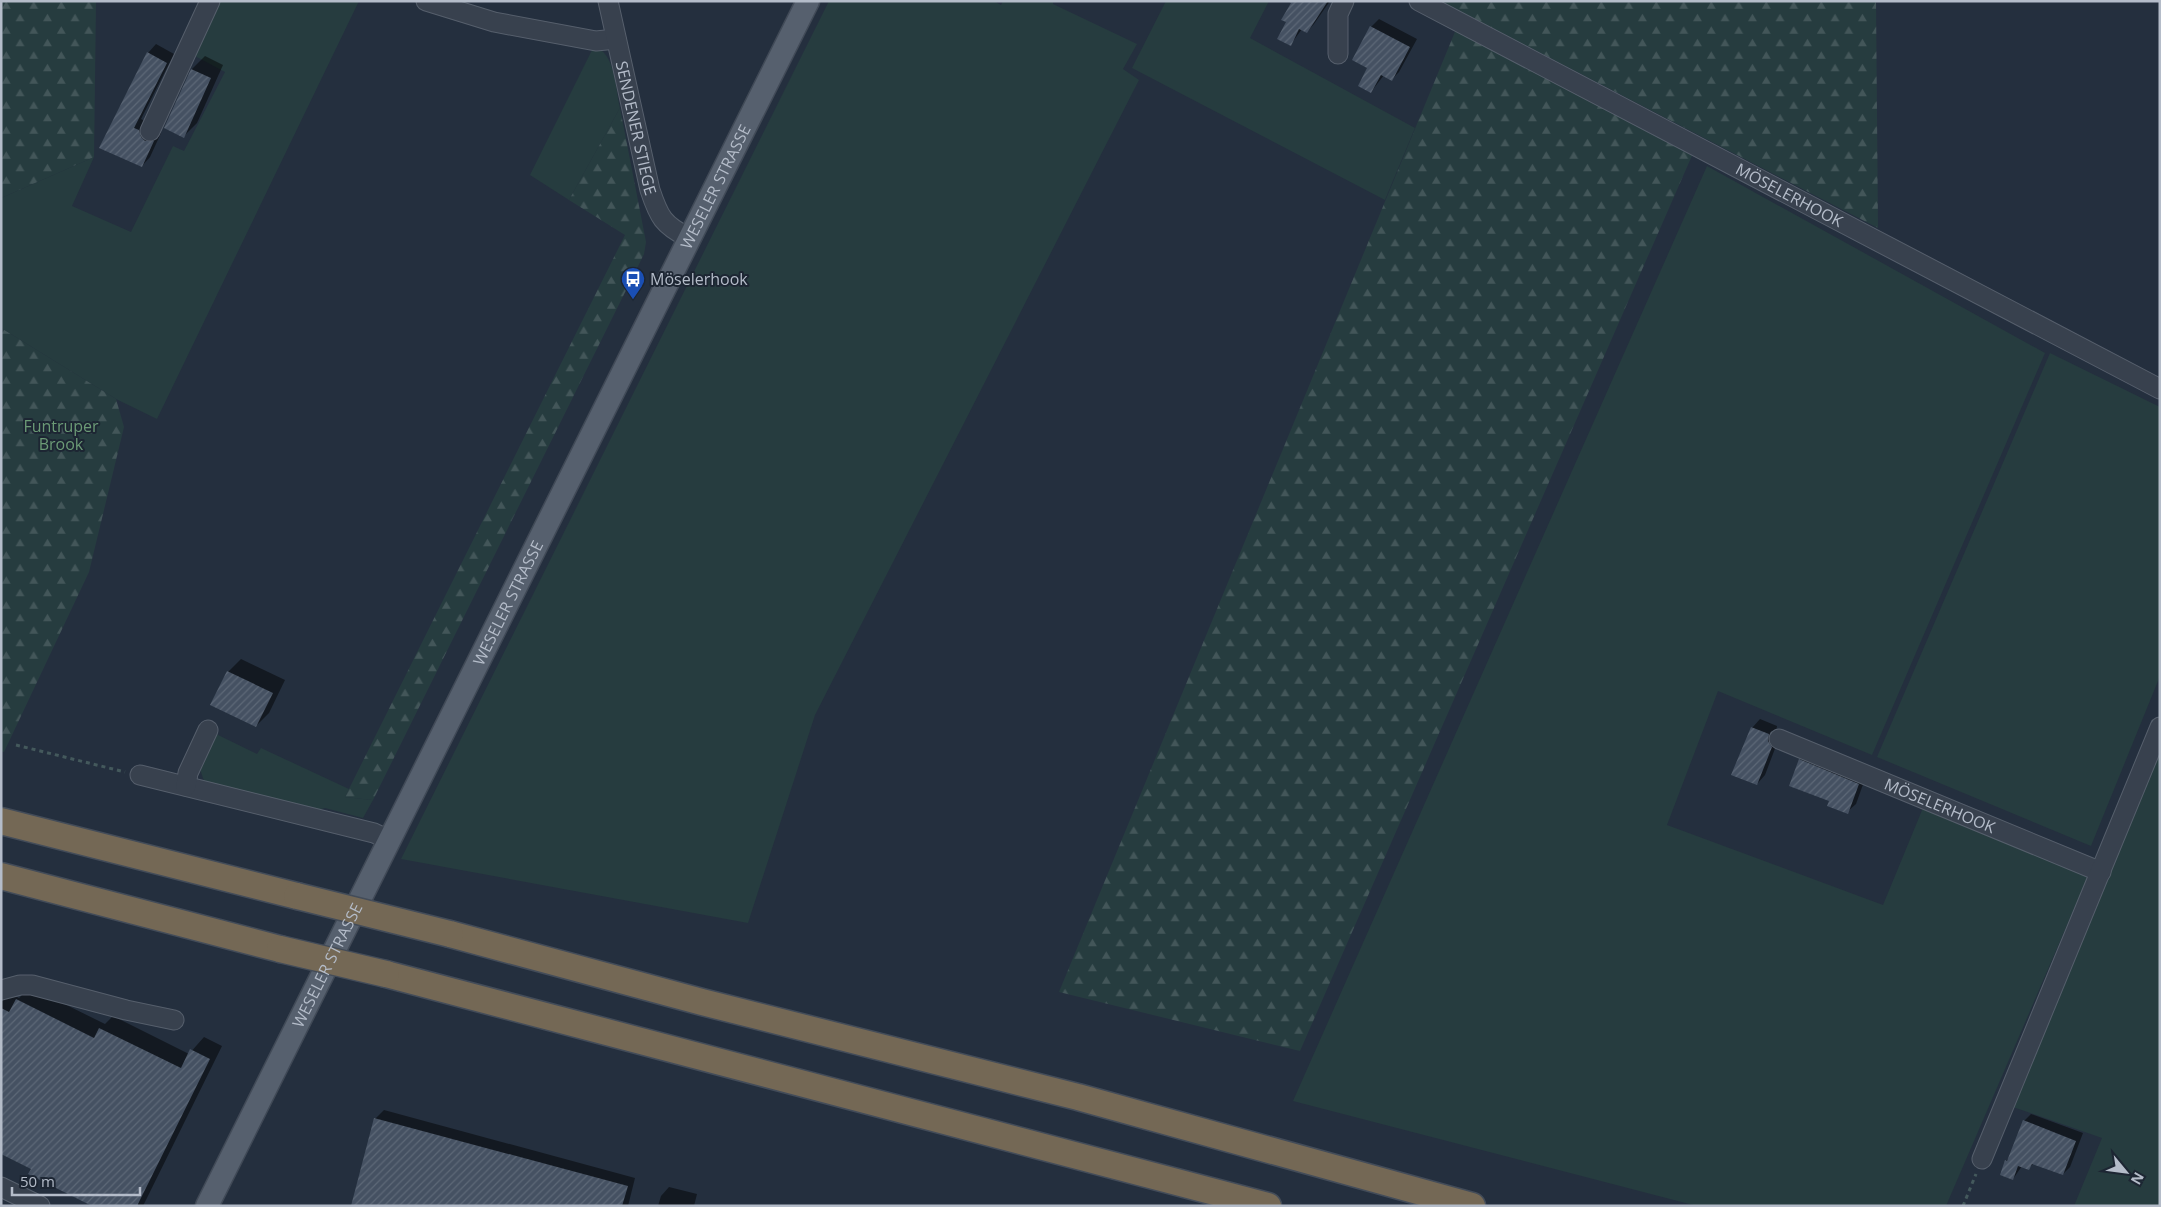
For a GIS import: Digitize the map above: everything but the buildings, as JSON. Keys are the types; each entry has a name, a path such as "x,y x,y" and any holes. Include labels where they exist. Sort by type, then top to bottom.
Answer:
{"highway":[{"path":"1,821 450,934 702,1002 1078,1097 1472,1206"},
{"path":"1,876 280,949 386,974 1268,1206"}],"main road":[{"name":"WESELER STRASSE","path":"207,1206 808,1"}],"street":[{"path":"150,131 210,1"},
{"path":"426,1 494,22 596,41 616,39"},
{"name":"SENDENER STIEGE","path":"608,1 650,190 657,211 664,222 689,238"},
{"path":"1338,54 1338,14 1344,1"},
{"name":"MÖSELERHOOK","path":"1419,1 2160,389"},
{"path":"1982,1159 2160,727"},
{"path":"186,786 188,773 208,730"},
{"name":"MÖSELERHOOK","path":"1778,739 2101,872"},
{"path":"140,775 374,833 390,840"},
{"path":"1,990 20,985 32,985 126,1010 174,1020"},
{"path":"1,1187 40,1206"}],"path":[{"path":"16,745 140,775"},
{"path":"1963,1206 1982,1159"}],"green space":[{"path":"1,1 96,1 94,157 1,198"},
{"path":"220,1 359,1 157,419 116,399 1,328 1,198 94,157 72,206 131,232 173,146 184,151 225,72 195,56"},
{"path":"829,1 994,1 1001,5 1003,1 1053,1 1053,4 1137,44 1123,69 1139,80 815,715 748,923 401,859"},
{"path":"1166,1 1269,1 1250,38 1415,128 1385,200 1132,68"},
{"path":"1440,1 1876,1 1878,228"},
{"path":"1457,27 1694,151 1300,1051 1059,992"},
{"path":"594,46 607,56 611,64 620,108 569,200 530,175"},
{"path":"620,108 646,242 644,254 373,800 345,797 625,235 569,200"},
{"path":"1707,166 2045,353 1872,755 1718,691 1667,825 1883,905 1925,803 2089,874 1946,1206 1697,1206 1293,1101"},
{"name":"Funtruper Brook","path":"1,328 116,399 124,427 89,572 4,752 1,751"},
{"path":"2050,353 2160,407 2160,676 2091,846 1877,757"},
{"path":"214,733 257,754 261,748 349,789 345,797 373,800 363,818 325,808 314,811 204,781 200,769"},
{"path":"2160,747 2160,1206 2074,1206 2102,1138 2013,1107"}],"place":[{"name":"Möselerhook","path":"633,300"}]}
